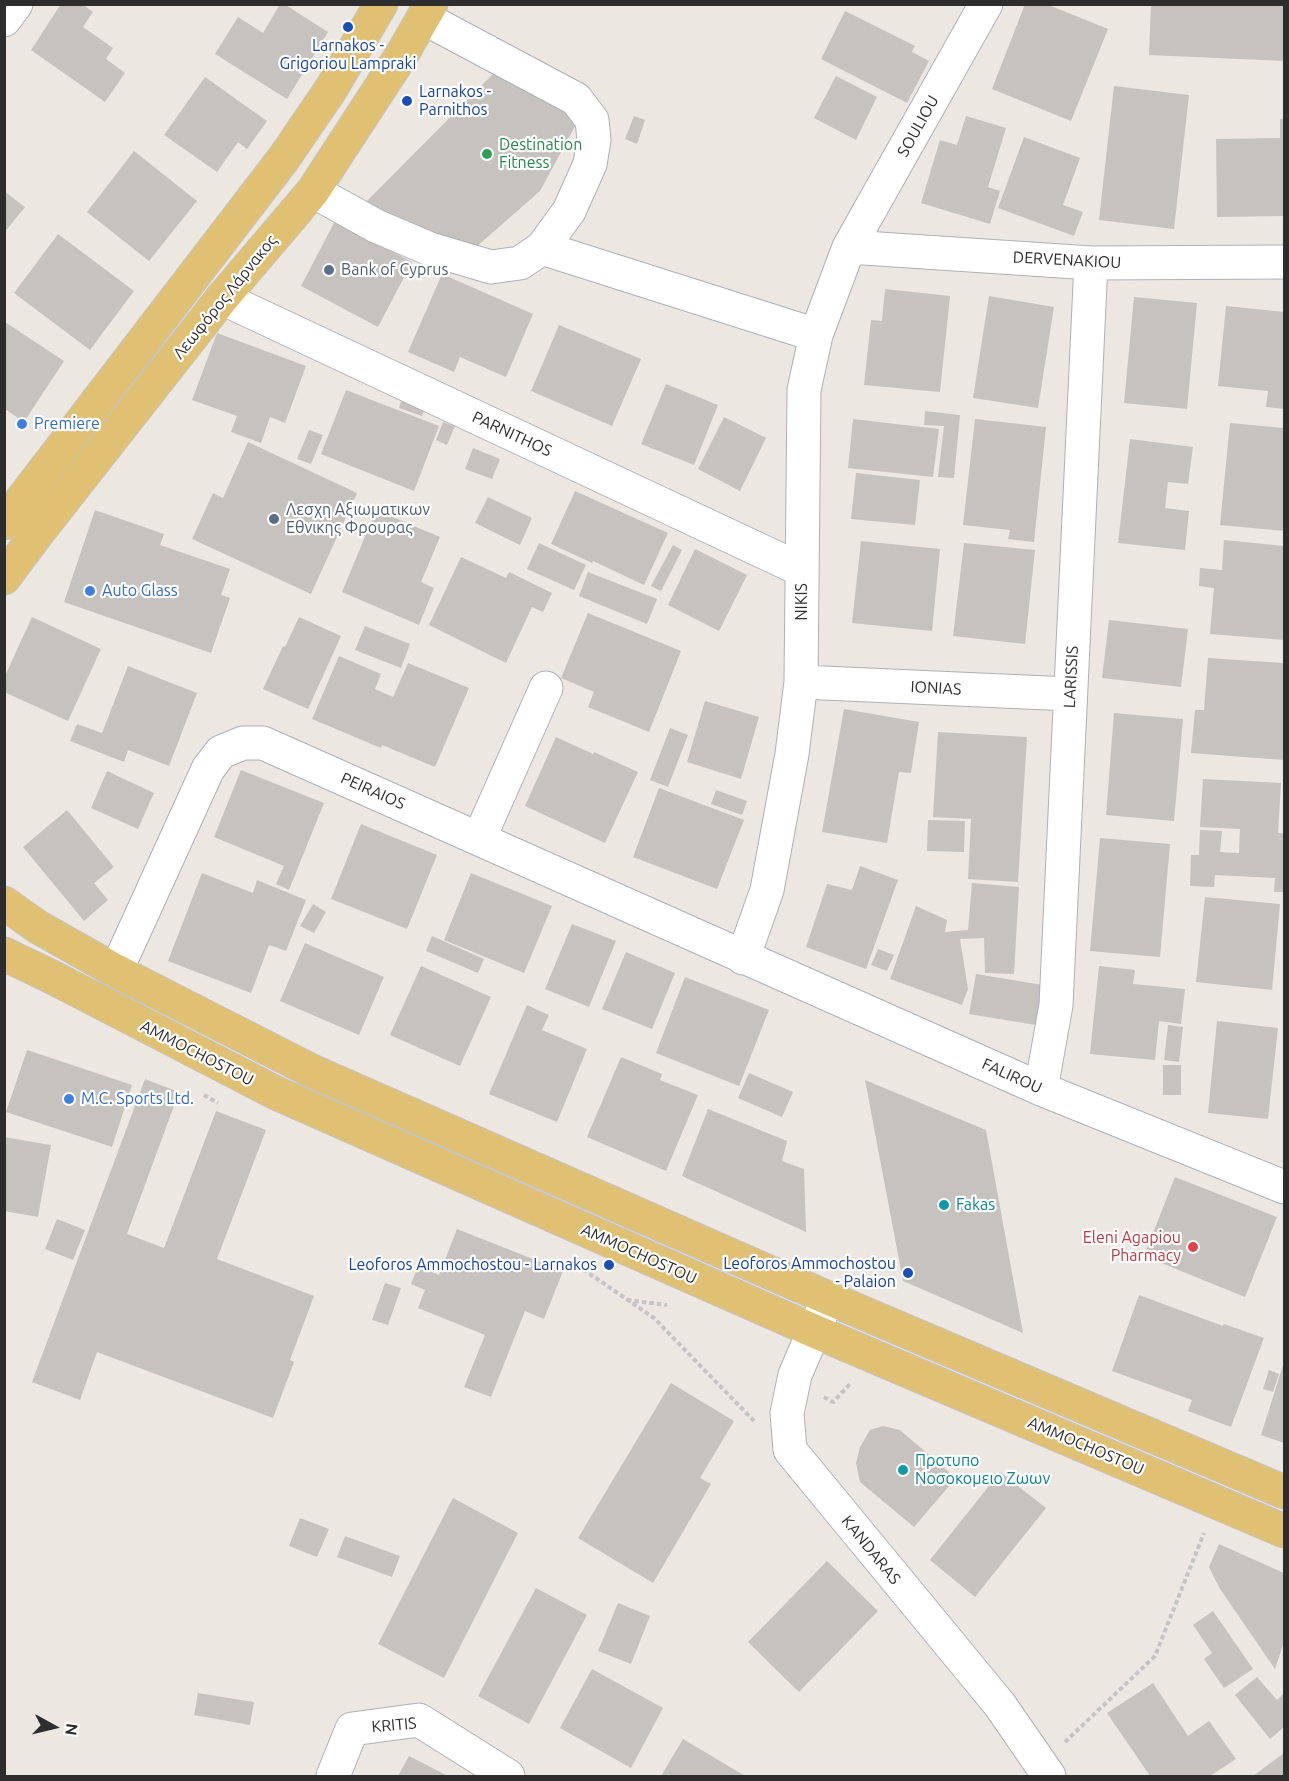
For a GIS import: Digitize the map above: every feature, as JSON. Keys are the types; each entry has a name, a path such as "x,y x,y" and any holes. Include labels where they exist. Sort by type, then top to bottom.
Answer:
{"main road":[{"path":"4,523 284,158 331,88 381,4"},
{"name":"Λεωφόρος Λάρνακος","path":"4,578 222,298 313,191 427,11"},
{"path":"4,903 38,927 116,971 312,1071 828,1299 1284,1492"},
{"name":"AMMOCHOSTOU","path":"4,954 276,1093 814,1331 1284,1531"}],"street":[{"path":"4,20 16,4"},
{"name":"SOULIOU","path":"849,247 986,4"},
{"path":"313,191 376,226 430,249 491,267 520,263 542,248 569,211 590,164 594,140 592,120 576,99 427,11"},
{"name":"DERVENAKIOU","path":"849,247 1091,263 1284,262"},
{"name":"NIKIS","path":"743,958 767,890 775,852 792,753 801,682 804,390 816,335 849,247"},
{"path":"542,248 816,335"},
{"name":"LARISSIS","path":"1041,1089 1056,1005 1091,263"},
{"name":"PARNITHOS","path":"222,298 802,570"},
{"name":"IONIAS","path":"801,682 1070,694"},
{"path":"479,839 546,688"},
{"name":"PEIRAIOS","path":"116,971 208,769 221,752 243,743 263,743 288,753 743,958"},
{"name":"FALIROU","path":"743,958 1041,1089 1284,1187"},
{"path":"790,1450 787,1413 795,1376 828,1299"},
{"name":"KANDARAS","path":"790,1450 1000,1705 1045,1771"},
{"name":"KRITIS","path":"333,1776 352,1729 419,1720 508,1776"}],"path":[{"path":"626,1300 654,1318 768,1436 790,1450"},
{"path":"1045,1771 1155,1656 1205,1532"}],"building":[{"path":"61,4 82,4 93,12 83,27 113,48 106,59 125,73 105,102 31,50"},
{"path":"280,4 284,4 328,32 287,99 215,54 238,17 263,33"},
{"path":"1025,4 1046,4 1108,29 1071,121 992,89"},
{"path":"1151,4 1284,4 1284,61 1149,55"},
{"path":"845,11 915,46 912,52 929,61 907,103 821,59"},
{"name":"Destination Fitness","path":"496,71 580,117 540,191 474,249 362,206"},
{"path":"836,76 877,97 856,140 814,118"},
{"path":"205,77 267,121 247,149 238,142 217,172 164,135"},
{"path":"1114,86 1189,95 1174,229 1099,220"},
{"path":"634,116 645,120 637,144 625,139"},
{"path":"966,116 1006,128 988,187 1000,191 990,224 921,203 940,140 957,145"},
{"path":"1280,119 1284,119 1284,216 1217,217 1216,139 1280,138"},
{"path":"1024,137 1080,158 1063,205 1083,212 1074,236 998,208"},
{"path":"134,151 197,201 149,261 87,212"},
{"path":"4,191 25,207 4,233"},
{"path":"335,221 412,262 378,327 301,286"},
{"path":"58,234 134,291 90,350 14,293"},
{"path":"442,274 533,314 506,377 460,357 454,372 408,352"},
{"path":"885,289 950,296 940,392 864,385 871,320 882,321"},
{"path":"989,296 1054,307 1038,408 973,398"},
{"path":"1134,297 1197,303 1187,409 1124,403"},
{"path":"1226,306 1284,312 1284,409 1266,407 1268,391 1218,386"},
{"path":"5,322 64,361 24,422 5,409"},
{"path":"559,325 641,359 612,426 531,391"},
{"path":"217,333 306,366 285,423 270,417 261,443 231,432 237,416 192,400"},
{"path":"666,384 718,405 694,465 641,444"},
{"path":"346,390 439,426 414,491 321,454"},
{"path":"402,398 426,406 422,416 399,408"},
{"path":"925,411 960,415 954,478 938,477 944,426 924,425"},
{"path":"724,417 766,438 740,491 698,469"},
{"path":"853,419 939,429 933,477 848,468"},
{"path":"975,419 1046,427 1034,542 1008,539 1010,530 963,525"},
{"path":"443,422 455,426 447,445 436,440"},
{"path":"1230,423 1284,428 1284,531 1220,525"},
{"path":"309,430 323,435 311,464 297,459"},
{"path":"1130,439 1193,447 1188,484 1168,482 1165,508 1189,511 1185,550 1118,543"},
{"name":"Λεσχη Αξιωματικων Εθνικης Φρουρας","path":"248,442 357,493 311,594 192,539 213,493 223,498"},
{"path":"473,448 500,459 492,479 465,469"},
{"path":"856,473 920,480 915,525 851,519"},
{"path":"575,491 668,533 644,585 551,544"},
{"path":"488,497 532,518 520,545 475,523"},
{"path":"95,510 164,534 160,545 230,569 221,595 230,598 211,653 64,602"},
{"path":"376,510 440,537 421,582 434,588 419,625 342,592"},
{"path":"1224,540 1284,546 1284,640 1210,634 1214,588 1199,586 1200,568 1222,570"},
{"path":"861,541 940,549 932,631 852,623"},
{"path":"539,543 586,565 574,590 527,569"},
{"path":"964,543 1035,550 1025,644 953,636"},
{"path":"673,545 682,550 661,591 651,586"},
{"path":"695,549 747,575 719,631 668,605"},
{"path":"461,557 506,578 509,572 552,593 543,612 532,607 506,663 429,625"},
{"path":"588,572 657,599 647,624 579,596"},
{"path":"588,613 681,651 649,732 588,707 594,692 561,678"},
{"path":"32,617 101,649 68,721 4,692 4,678"},
{"path":"299,617 341,636 308,709 263,689"},
{"path":"1109,620 1188,629 1181,687 1102,678"},
{"path":"365,626 410,644 401,668 355,650"},
{"path":"339,656 381,674 375,689 393,697 408,663 469,688 435,767 382,745 381,748 312,719"},
{"path":"1208,658 1284,663 1284,760 1191,753 1195,710 1204,710"},
{"path":"128,666 197,693 169,766 128,750 124,762 70,741 77,724 102,733"},
{"path":"705,701 759,717 741,779 687,762"},
{"path":"844,709 919,722 911,773 899,772 887,843 822,832"},
{"path":"1114,713 1183,719 1174,821 1106,815"},
{"path":"670,728 688,735 668,787 650,780"},
{"path":"938,732 1027,737 1018,882 968,879 971,819 933,817"},
{"path":"556,737 638,772 605,843 525,806"},
{"path":"241,770 324,803 289,890 276,884 284,866 214,837"},
{"path":"107,771 154,793 138,829 91,808"},
{"path":"1203,779 1281,783 1278,833 1284,833 1284,892 1274,892 1275,878 1215,875 1214,887 1190,886 1191,855 1199,855 1200,830 1222,831 1220,852 1239,853 1240,829 1200,827"},
{"path":"659,788 744,820 717,889 633,857"},
{"path":"716,790 747,801 742,815 711,804"},
{"path":"67,810 114,867 94,883 108,900 84,921 23,847"},
{"path":"928,820 965,821 964,852 927,851"},
{"path":"361,824 437,855 407,929 331,899"},
{"path":"1100,838 1170,844 1160,957 1090,951"},
{"path":"860,866 898,880 866,969 806,947 827,884 852,890"},
{"path":"202,873 253,893 257,880 306,900 286,951 269,945 251,993 168,961"},
{"path":"471,873 552,906 524,973 444,940"},
{"path":"972,883 1019,887 1014,974 985,973 984,938 960,939 968,989 962,1005 890,979 916,906 947,920 945,932 968,930"},
{"path":"1205,897 1280,904 1272,990 1196,982"},
{"path":"313,904 326,912 314,933 300,926"},
{"path":"572,924 616,941 589,1007 545,989"},
{"path":"432,936 484,959 478,973 426,951"},
{"path":"305,943 384,977 359,1035 280,1001"},
{"path":"878,949 894,955 887,971 871,965"},
{"path":"626,952 675,973 652,1029 602,1009"},
{"path":"421,966 491,997 460,1066 390,1035"},
{"path":"1099,966 1135,970 1133,984 1185,989 1181,1024 1159,1021 1155,1060 1090,1054"},
{"path":"976,974 1043,985 1036,1025 969,1014"},
{"path":"685,977 769,1010 739,1086 656,1053"},
{"path":"527,1005 549,1015 542,1030 587,1049 557,1122 489,1094"},
{"path":"1217,1021 1278,1028 1268,1119 1208,1113"},
{"path":"1168,1025 1183,1027 1179,1062 1164,1060"},
{"name":"M.C. Sports Ltd.","path":"27,1050 132,1085 112,1147 6,1112"},
{"path":"621,1057 662,1074 660,1080 698,1095 666,1171 587,1137"},
{"path":"1163,1065 1181,1065 1181,1095 1163,1095"},
{"path":"749,1073 793,1092 782,1117 738,1098"},
{"path":"145,1079 179,1092 127,1234 164,1248 216,1111 266,1130 217,1259 314,1296 290,1360 294,1362 273,1418 97,1352 80,1400 32,1382"},
{"name":"Fakas","path":"865,1080 986,1130 1023,1333 903,1281"},
{"path":"708,1109 787,1141 782,1161 804,1169 806,1232 682,1176"},
{"path":"4,1137 51,1145 38,1217 4,1211"},
{"path":"1175,1177 1277,1217 1245,1297 1144,1256"},
{"path":"57,1219 85,1230 73,1260 45,1249"},
{"path":"457,1229 563,1271 544,1319 525,1311 491,1397 464,1387 485,1335 418,1308 425,1290 411,1284 418,1266 439,1275"},
{"path":"385,1283 401,1288 388,1325 372,1320"},
{"path":"1139,1295 1223,1326 1224,1324 1264,1338 1231,1427 1188,1411 1192,1400 1112,1371"},
{"path":"1284,1362 1284,1443 1261,1435"},
{"path":"1269,1370 1279,1374 1273,1392 1263,1389"},
{"path":"671,1383 734,1421 700,1478 711,1484 653,1583 578,1538"},
{"name":"Προτυπο Νοσοκομειο Ζωων","path":"883,1426 900,1430 956,1478 914,1527 860,1482 856,1463 860,1447 870,1430"},
{"path":"1000,1472 1046,1508 975,1597 930,1560"},
{"path":"453,1498 518,1533 444,1678 378,1644"},
{"path":"300,1518 329,1529 317,1557 289,1546"},
{"path":"345,1536 400,1556 392,1577 337,1557"},
{"path":"1219,1544 1284,1573 1284,1642 1275,1669 1220,1589 1209,1567"},
{"path":"827,1561 878,1611 799,1692 748,1642"},
{"path":"536,1588 587,1615 529,1724 478,1696"},
{"path":"618,1603 650,1616 631,1664 598,1651"},
{"path":"1213,1611 1253,1669 1224,1688 1204,1659 1212,1653 1193,1625"},
{"path":"592,1669 663,1708 631,1768 560,1728"},
{"path":"1257,1677 1277,1700 1284,1693 1284,1727 1270,1739 1235,1695"},
{"path":"1153,1683 1188,1736 1209,1721 1236,1759 1210,1776 1150,1776 1107,1713"},
{"path":"198,1693 254,1702 250,1725 194,1715"},
{"path":"683,1739 715,1758 745,1776 661,1776"},
{"path":"1284,1753 1284,1776 1253,1776"},
{"path":"409,1756 448,1776 398,1776"}],"place":[{"name":"Larnakos - Grigoriou Lampraki","path":"348,27"},
{"name":"Larnakos - Parnithos","path":"407,101"},
{"name":"Destination Fitness","path":"487,154"},
{"name":"Bank of Cyprus","path":"329,270"},
{"name":"Premiere","path":"22,424"},
{"name":"Λεσχη Αξιωματικων Εθνικης Φρουρας","path":"274,519"},
{"name":"Auto Glass","path":"90,591"},
{"name":"M.C. Sports Ltd.","path":"69,1099"},
{"name":"Fakas","path":"944,1205"},
{"name":"Eleni Agapiou Pharmacy","path":"1193,1247"},
{"name":"Leoforos Ammochostou - Larnakos","path":"609,1265"},
{"name":"Leoforos Ammochostou - Palaion","path":"908,1273"},
{"name":"Προτυπο Νοσοκομειο Ζωων","path":"903,1470"}]}
